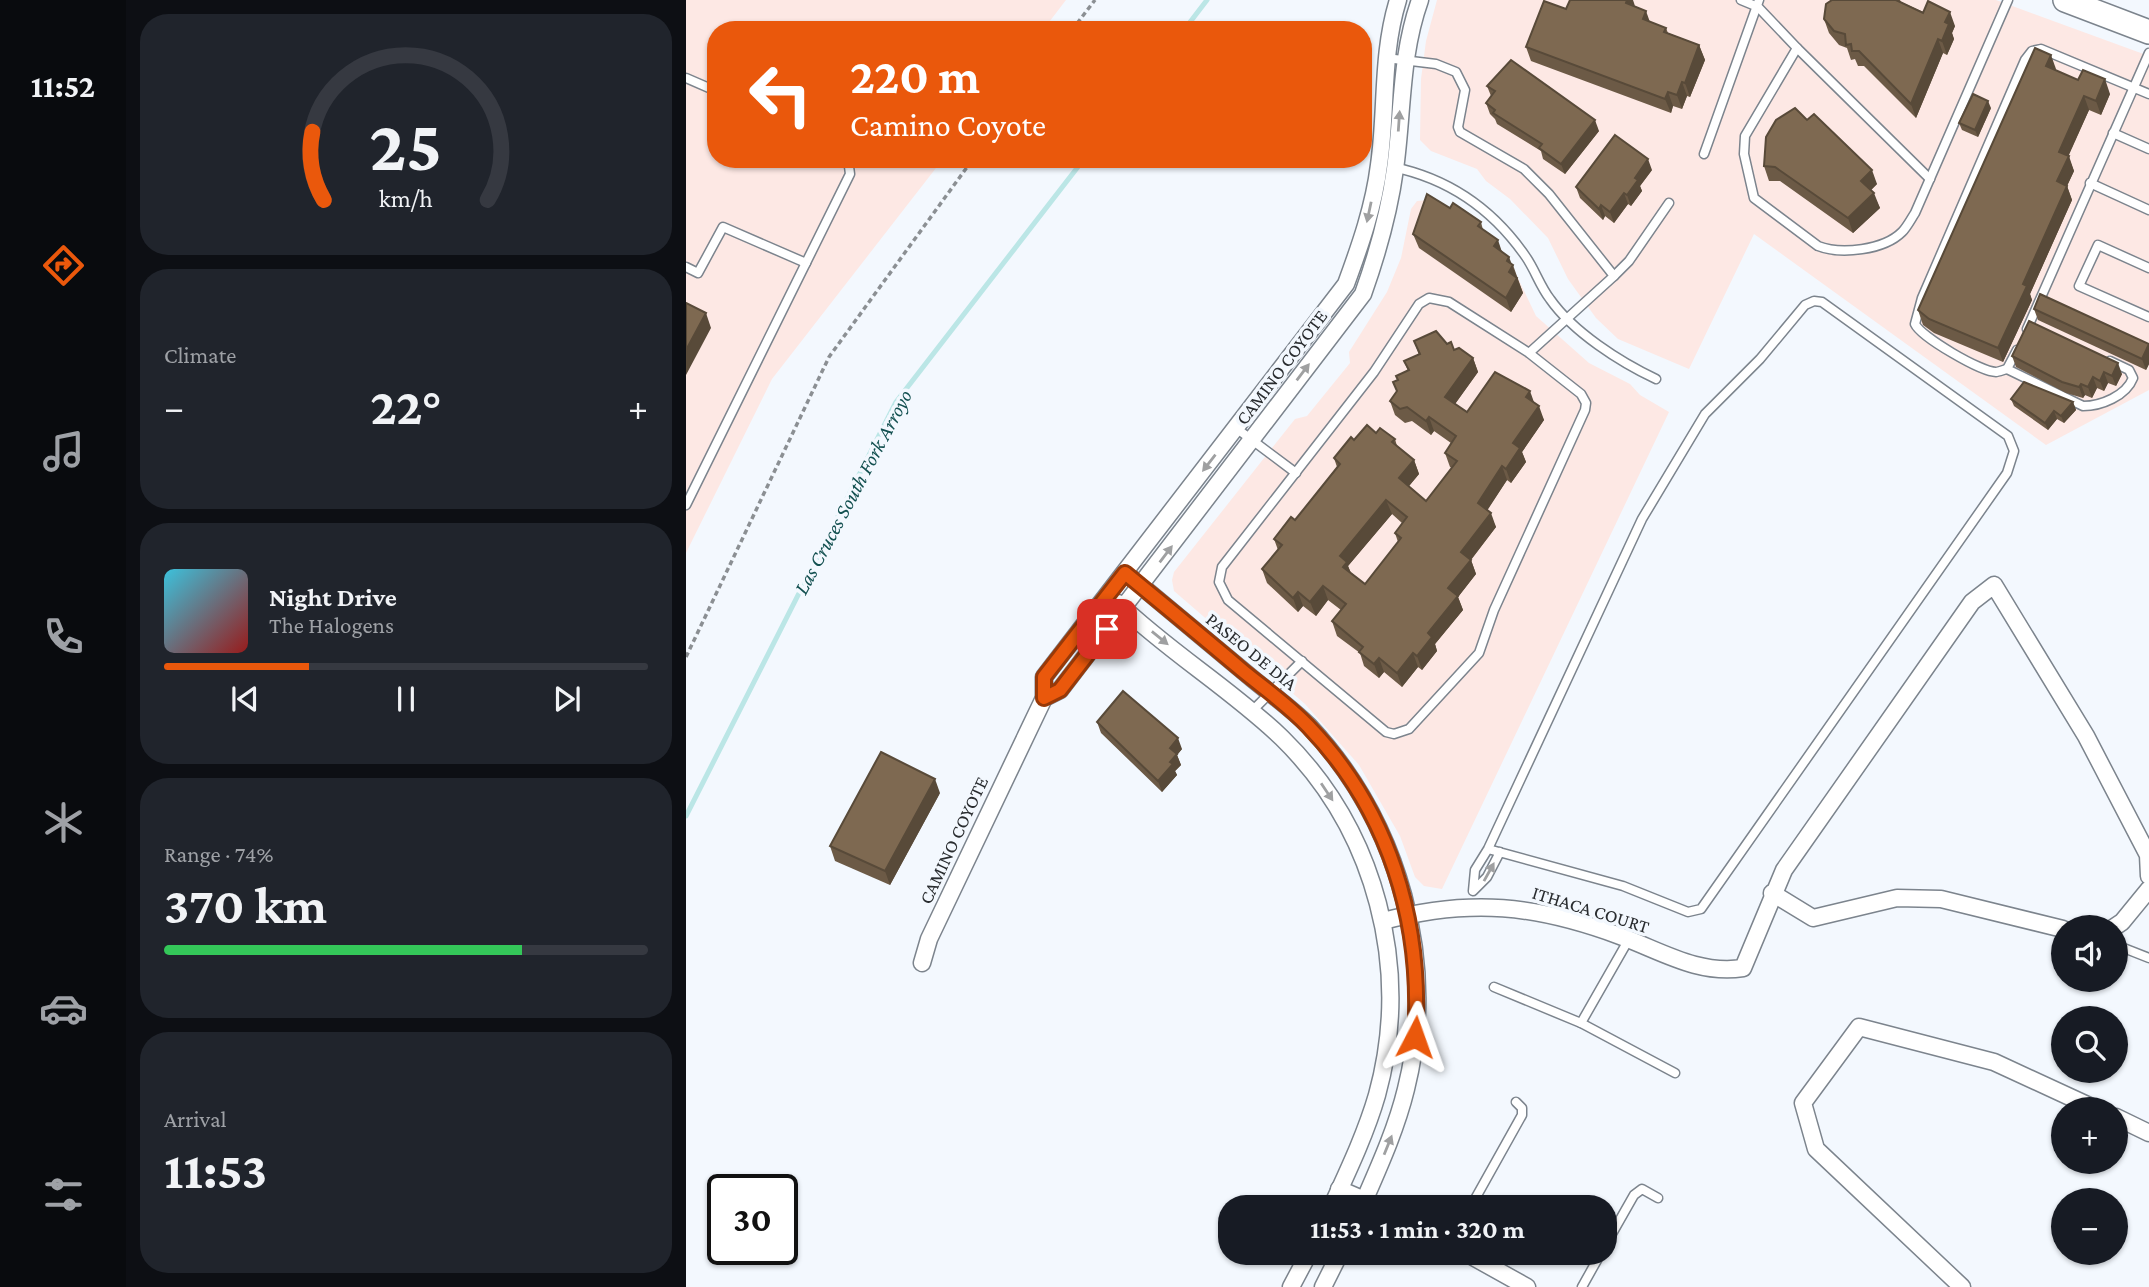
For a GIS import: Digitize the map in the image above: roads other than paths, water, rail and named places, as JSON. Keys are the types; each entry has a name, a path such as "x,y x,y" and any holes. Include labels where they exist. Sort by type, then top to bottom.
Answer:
{"main road":[{"path":"2065,0 2149,32"}],"street":[{"name":"CAMINO COYOTE","path":"1044,698 1060,690 1363,294 1384,233 1387,166 1385,58 1398,0"},
{"name":"CAMINO COYOTE","path":"922,963 929,939 1044,698 1044,677 1346,284 1387,166 1404,60 1420,0"},
{"name":"PASEO DE DIA","path":"1125,573 1292,709 1322,741 1360,794 1387,847 1409,914 1417,982 1413,1054 1394,1131 1366,1195"},
{"path":"2051,926 1941,899 1897,898 1813,918 1772,892 1784,870 1878,733 1972,602 1994,585 2086,736 2148,855 2149,876"},
{"path":"1108,594 1252,711 1293,749 1329,794 1363,857 1383,921 1390,985 1385,1057 1373,1107 1336,1195"},
{"path":"2128,915 2149,889"},
{"name":"ITHACA COURT","path":"1383,921 1409,914 1470,907 1529,909 1629,939 1700,967 1743,968 1772,892"},
{"path":"1962,1287 1816,1149 1803,1103 1859,1027 1994,1062 2070,1097"},
{"path":"2128,1122 2149,1132"},
{"path":"1339,1189 1349,1195"},
{"path":"1291,1287 1303,1265"},
{"path":"1323,1287 1333,1265"},
{"path":"1488,1265 1527,1287"}],"lane":[{"path":"1741,0 1758,3 1797,48 1930,178"},
{"path":"1797,48 1745,136 1744,154 1754,198 1762,207 1818,246 1828,250 1881,244 1902,232 1915,213 2008,0"},
{"path":"1704,154 1758,3"},
{"path":"2149,53 2134,88 2029,323 2007,369 1997,373 1984,369 1926,337 1916,324 1922,298 2025,60 2032,51 2041,49 2134,88 2149,94"},
{"path":"1385,58 1436,64 1456,72 1465,90 1458,127 1460,132 1524,169 1549,194 1614,276"},
{"path":"686,78 707,87"},
{"path":"2113,134 2149,149"},
{"path":"1387,166 1434,178 1457,190 1486,211 1506,230 1528,260 1550,300 1567,317 1606,352 1656,379"},
{"path":"686,505 850,174 849,168"},
{"path":"2091,183 2149,210"},
{"path":"1529,353 1629,261 1670,203"},
{"path":"686,267 698,273 723,227 806,263"},
{"path":"2149,268 2098,245 2079,286 2149,317"},
{"path":"1429,298 1449,302 1529,353 1581,394 1586,403 1494,610 1479,653 1409,729 1394,734 1386,732 1228,600 1219,582 1222,567 1296,472 1374,372 1419,304 1429,298"},
{"path":"1470,907 1475,870 1488,849 1642,519 1705,414 1760,359 1805,305 1814,301 1822,302 2008,436 2014,451 2007,473 1702,909 1688,912 1623,886 1488,849"},
{"path":"2029,323 2041,329"},
{"path":"2007,369 2083,405 2094,406 2107,402 2130,386 2133,378 2129,370 2104,359"},
{"path":"1236,428 1296,472"},
{"path":"1252,711 1302,662"},
{"path":"1473,891 1488,877 1500,852"},
{"path":"1581,1023 1629,939"},
{"path":"2128,950 2149,958"},
{"path":"1494,987 1581,1023 1675,1073"},
{"path":"1477,1195 1522,1115 1522,1108 1516,1102"},
{"path":"1617,1225 1634,1195 1642,1189 1658,1198"},
{"path":"1582,1287 1594,1265"}],"waterway":[{"name":"Las Cruces South Fork Arroyo","path":"1191,21 1207,0"},
{"name":"Las Cruces South Fork Arroyo","path":"686,816 896,402 1077,168"}]}
